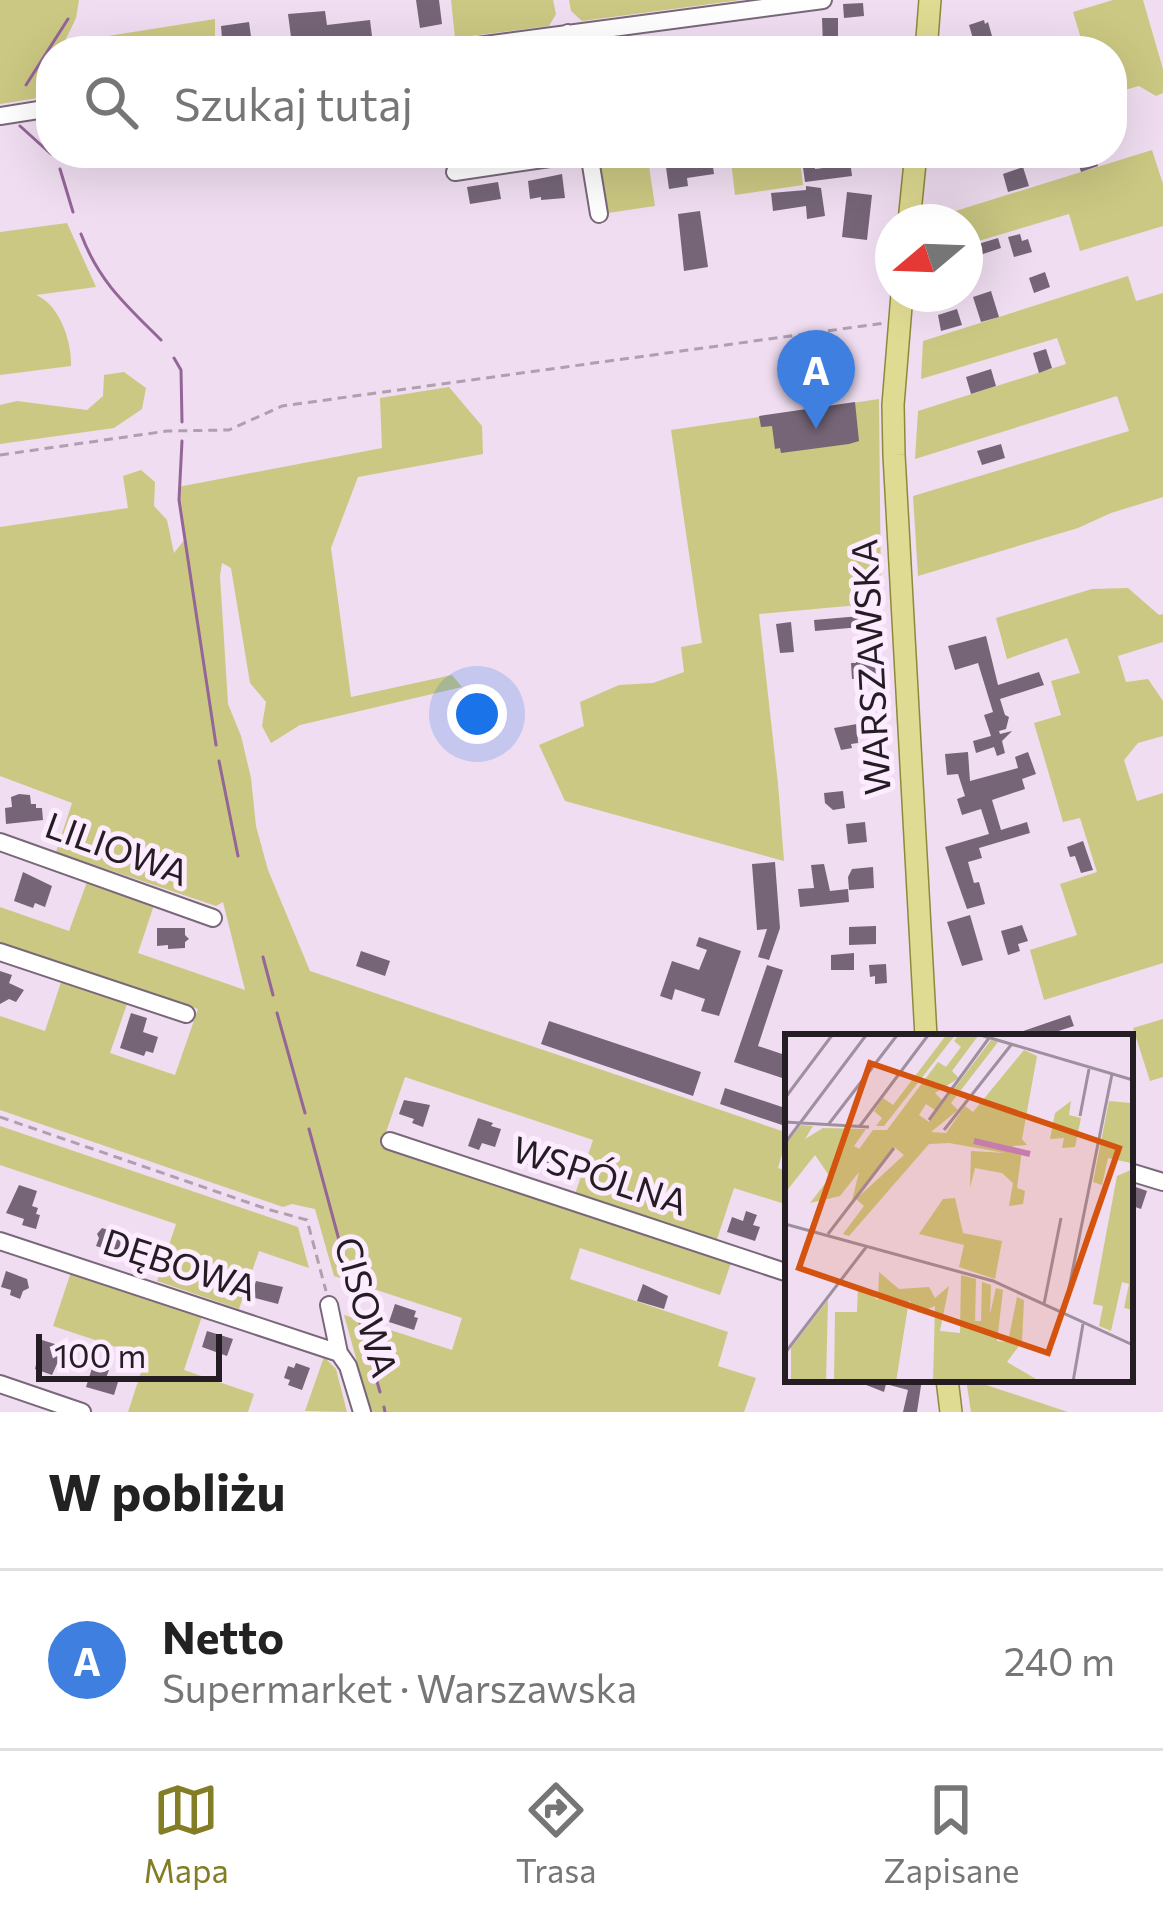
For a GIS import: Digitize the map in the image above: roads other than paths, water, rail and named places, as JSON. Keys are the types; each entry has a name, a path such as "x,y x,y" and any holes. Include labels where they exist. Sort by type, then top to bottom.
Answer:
{"main road":[{"path":"927,36 930,0"},
{"path":"911,204 914,168"},
{"name":"WARSZAWSKA","path":"900,312 893,454 926,1034"},
{"path":"947,1382 950,1412"}],"street":[{"path":"606,36 823,0"},
{"path":"0,116 36,110"},
{"path":"455,172 483,168"},
{"path":"589,168 599,214"},
{"name":"LILIOWA","path":"0,842 213,918"},
{"path":"0,952 186,1014"},
{"name":"WSPÓLNA","path":"390,1141 785,1272"},
{"path":"1133,1173 1163,1182"},
{"name":"DĘBOWA","path":"0,1241 339,1353"},
{"name":"CISOWA","path":"329,1305 339,1353 348,1366 362,1412"},
{"path":"0,1384 82,1412"}],"waterway":[{"path":"57,36 68,19"},
{"path":"26,85 36,69"},
{"path":"20,126 36,140"},
{"path":"60,169 73,212"},
{"path":"81,234 105,279 161,340"},
{"path":"174,358 181,370 182,422"},
{"path":"182,441 179,500 216,745"},
{"path":"219,761 238,856"},
{"path":"263,957 273,995"},
{"path":"277,1013 305,1113"},
{"path":"309,1129 339,1240"},
{"path":"344,1255 350,1280"},
{"path":"360,1322 366,1341"},
{"path":"370,1357 380,1392"},
{"path":"384,1407 385,1412"}],"place":[{"name":"Netto","path":"816,429"}]}
